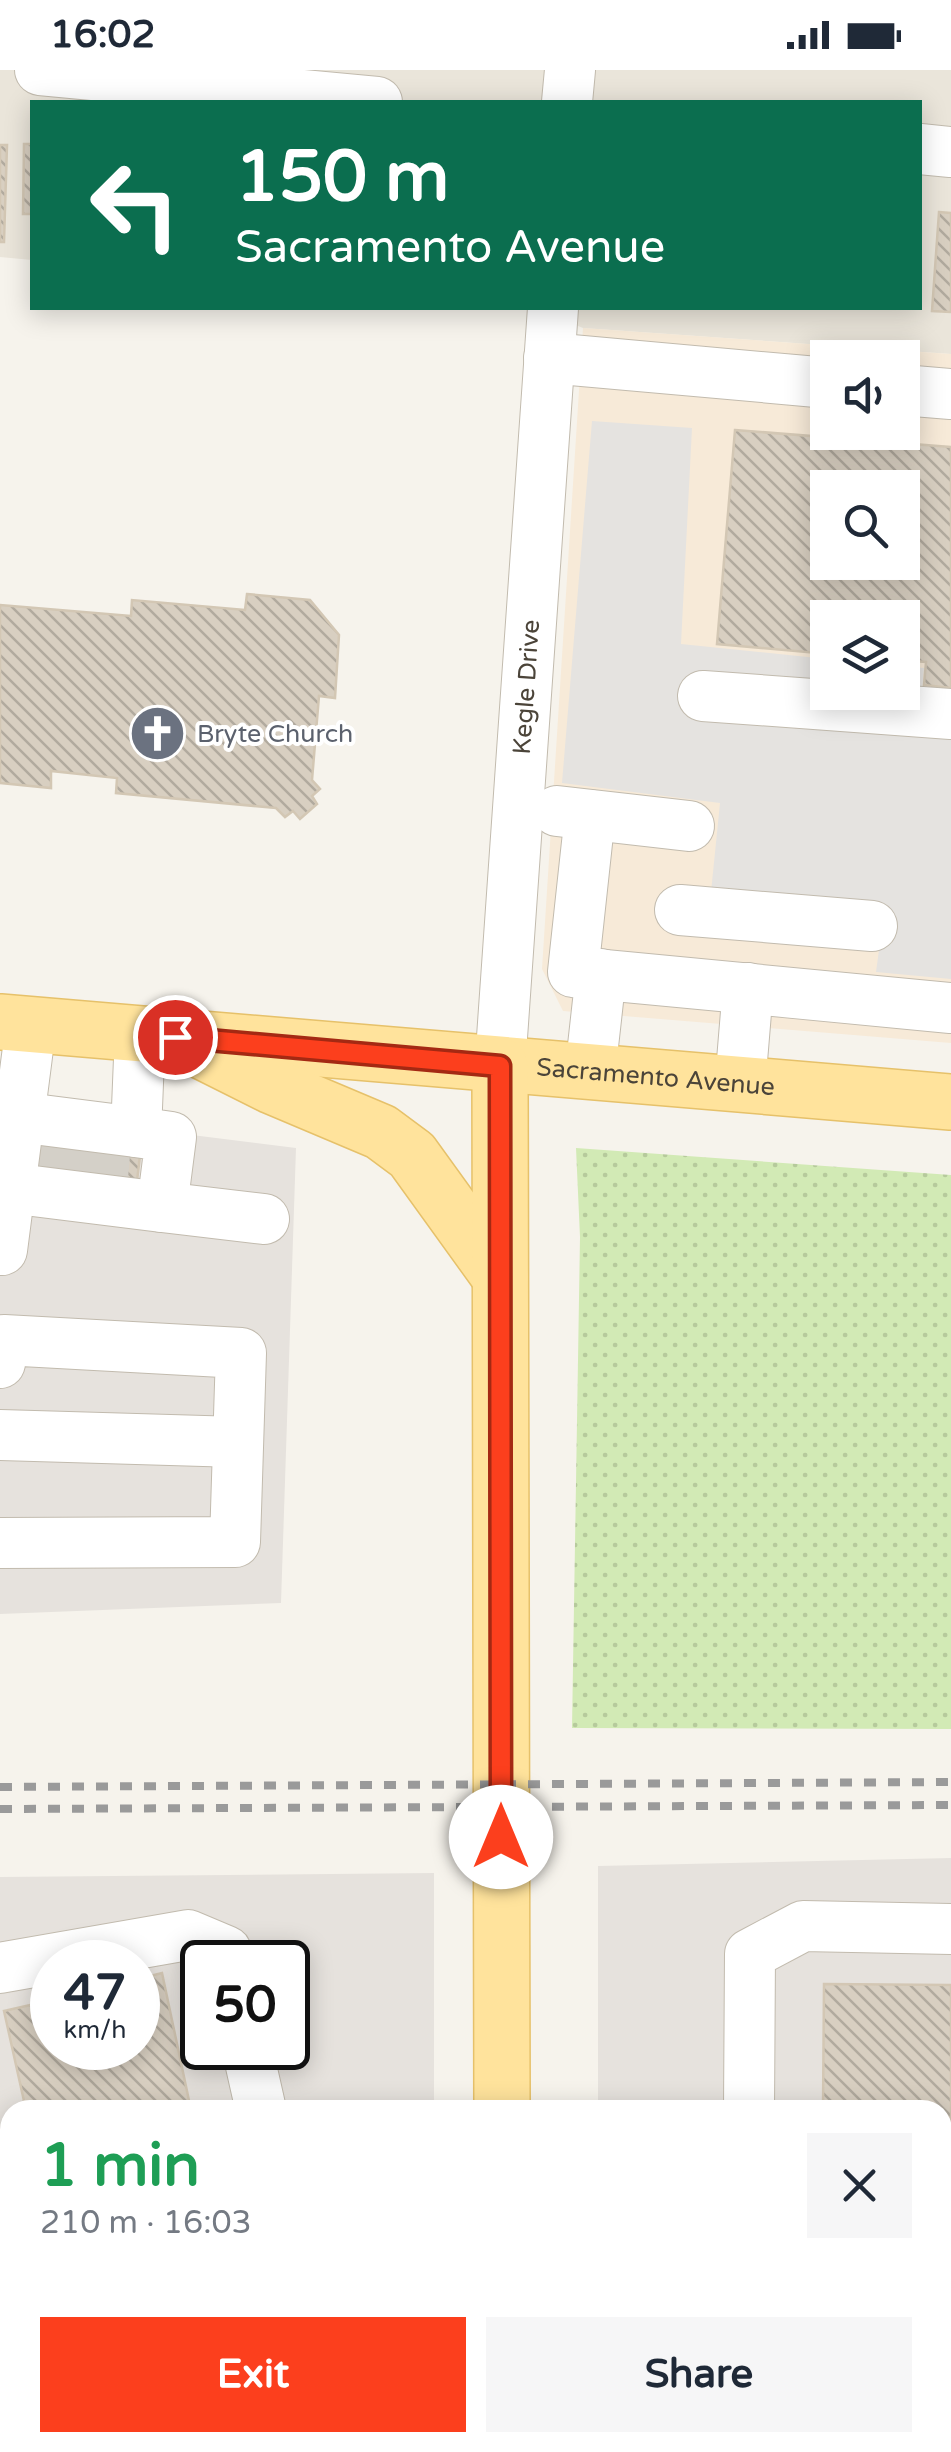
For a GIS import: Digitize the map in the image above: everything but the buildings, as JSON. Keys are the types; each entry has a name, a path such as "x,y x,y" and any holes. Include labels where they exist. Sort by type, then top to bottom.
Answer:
{"main road":[{"name":"Sacramento Avenue","path":"16,1023 951,1102"},
{"path":"158,1036 381,1132 412,1155 500,1277"},
{"path":"500,1066 502,2100"}],"street":[{"path":"40,70 356,100"},
{"path":"568,100 570,70"},
{"path":"922,149 951,152"},
{"name":"Kegle Drive","path":"500,1066 553,310"},
{"path":"550,358 810,381"},
{"path":"920,391 951,394"},
{"path":"702,696 951,714"},
{"path":"518,807 689,826"},
{"path":"590,815 573,972 951,1008"},
{"path":"680,910 872,926"},
{"path":"590,1073 601,974"},
{"path":"740,1085 748,988"},
{"path":"16,1023 74,1156 162,1207 264,1219"},
{"path":"2,1250 158,1036"},
{"path":"74,1156 171,1137 162,1207"},
{"path":"0,1362 4,1340 241,1353 235,1542 0,1543"},
{"path":"0,1435 238,1442"},
{"path":"749,2100 750,1954 803,1926 951,1929"},
{"path":"0,1968 188,1936 198,1940"},
{"path":"252,2070 259,2100"}],"shaded area":[{"path":"0,70 951,70 951,354 920,352 920,340 810,340 810,344 583,328 539,310 922,310 922,100 30,100 30,260 0,257"},
{"path":"583,328 810,344 810,450 920,450 920,352 951,354 951,1043 563,1011 542,969"},
{"path":"592,421 692,428 681,644 810,657 810,710 920,710 920,668 924,668 919,732 951,735 951,979 876,972 884,914 710,902 720,803 562,783"},
{"path":"0,1111 296,1148 281,1603 0,1614"},
{"path":"951,1858 951,2100 598,2100 598,1866"},
{"path":"434,1873 434,2100 0,2100 0,1877"}],"green space":[{"path":"576,1148 951,1175 951,1729 572,1728 580,1237"}],"tunnel":[{"path":"57,1171 60,1138"},
{"path":"103,1177 106,1143"}],"railway":[{"path":"0,1787 951,1782"},
{"path":"0,1809 951,1805"}],"place":[{"name":"Bryte Church","path":"158,734"}],"route":[{"path":"175,1037 500,1066 501,1837"}]}
